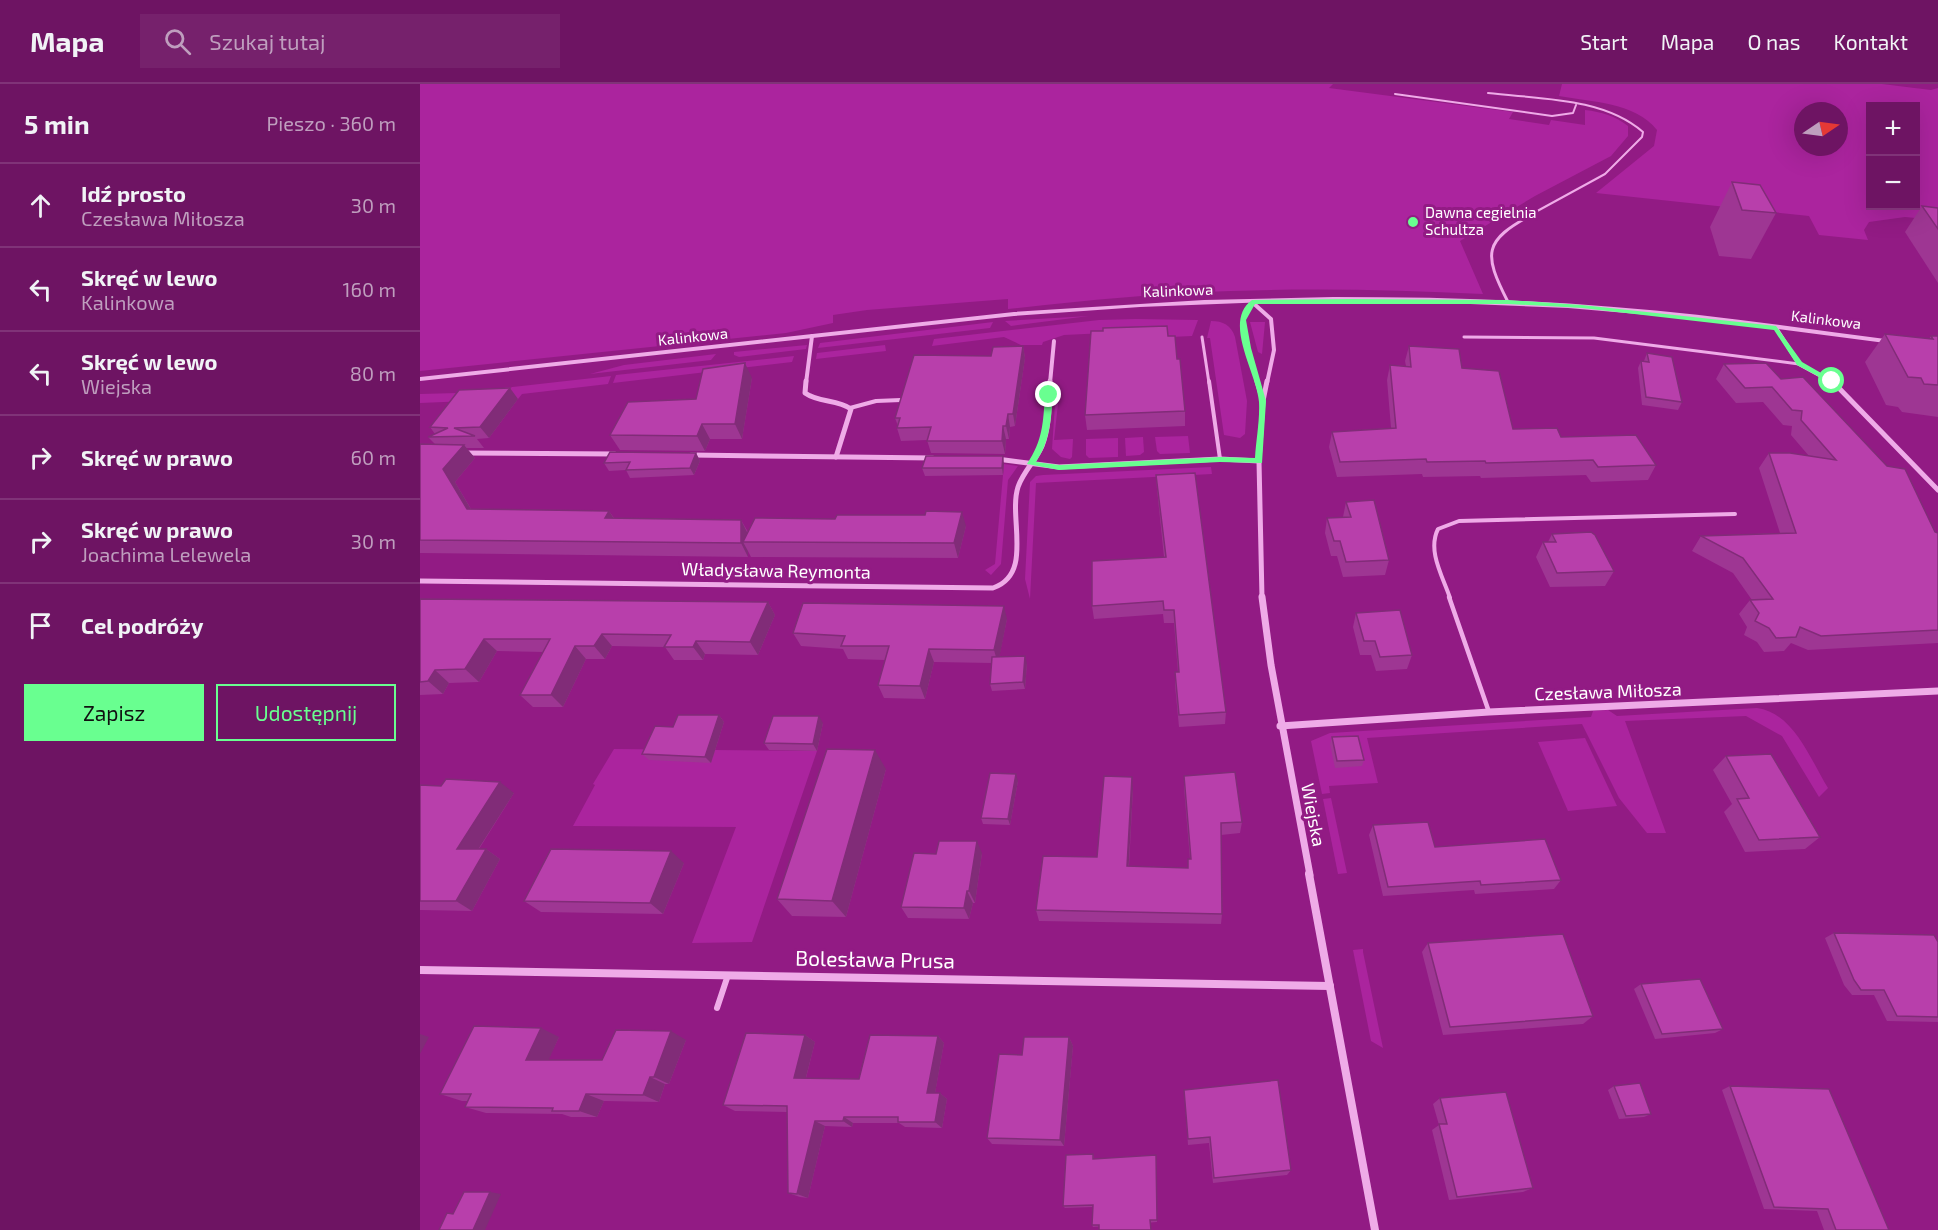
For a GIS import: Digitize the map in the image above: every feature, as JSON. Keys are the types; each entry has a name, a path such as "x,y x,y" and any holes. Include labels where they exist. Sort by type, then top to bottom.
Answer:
{"street":[{"name":"Kalinkowa","path":"420,379 1084,308 1252,302 1508,302 1646,312 1898,342"},
{"name":"Wiejska","path":"1263,401 1247,348 1243,320 1252,302 1271,319 1274,350 1263,401 1259,461 1261,591 1280,726 1375,1230"},
{"path":"1776,328 1799,364 1832,381 1938,489"},
{"path":"812,336 805,393 811,397 850,408 836,457"},
{"path":"1031,464 1041,448 1046,433 1054,341"},
{"path":"455,453 616,454"},
{"path":"686,455 938,458"},
{"path":"995,459 1059,467 1220,459 1259,461"},
{"name":"Władysława Reymonta","path":"420,582 988,589 1005,582 1012,574 1018,487 1031,464"},
{"name":"Czesława Miłosza","path":"1280,726 1489,712 1938,691"},
{"name":"Bolesława Prusa","path":"420,970 1330,986"}],"lane":[{"path":"1488,93 1608,110 1631,119 1643,132 1642,137 1605,174 1507,228 1494,241 1490,257 1495,277 1508,302"},
{"path":"1395,94 1552,116 1573,113 1576,105"},
{"path":"1202,337 1220,459"},
{"path":"1464,337 1594,338 1799,364"},
{"path":"850,408 876,401 902,400"},
{"path":"1489,712 1433,549 1434,537 1438,529 1459,521 1735,514"},
{"path":"717,1008 728,975"}],"shaded area":[{"path":"420,84 1333,84 1329,88 1513,112 1509,119 1549,125 1551,120 1585,125 1585,110 1591,111 1608,115 1628,126 1628,136 1611,156 1535,196 1460,241 1483,294 1357,290 1231,291 1147,295 1008,309 1008,299 867,310 833,315 833,323 786,333 420,371"},
{"path":"1562,84 1882,84 1931,90 1938,88 1938,220 1905,217 1869,222 1864,230 1868,240 1819,235 1809,216 1596,193 1654,146 1657,130 1637,114 1598,102 1559,96"},
{"path":"1089,316 1011,326 1005,321"},
{"path":"1099,320 1198,320 1192,336 1128,339 1127,332 1064,335 1043,342 1042,345 1021,345 1004,337 932,346 934,339"},
{"path":"1211,321 1226,324 1235,337 1247,401 1245,434 1240,438 1224,435 1210,338 1207,338"},
{"path":"993,322 990,328 818,348 820,343"},
{"path":"1250,322 1265,322 1262,354 1258,352"},
{"path":"807,345 806,349 739,357 734,355 734,352"},
{"path":"885,345 886,351 816,359 817,353"},
{"path":"716,354 711,360 590,374 624,365"},
{"path":"794,356 792,362 613,383 616,375"},
{"path":"611,376 608,384 522,394 518,399 420,403 420,394 458,393"},
{"path":"1055,404 1058,404 1054,440 1073,439 1070,459 1061,457 1052,449"},
{"path":"1188,436 1190,453 1160,454 1157,451 1155,437"},
{"path":"1143,437 1144,452 1140,455 1126,456 1125,438"},
{"path":"1118,438 1118,457 1089,458 1086,455 1086,439"},
{"path":"1004,464 1018,466 1008,480 1001,564 991,575 985,570 995,564"},
{"path":"1211,467 1212,474 1036,483 1030,599 1025,579 1030,482 1036,476"},
{"path":"1757,708 1770,712 1791,728 1800,739 1828,788 1819,797 1782,736 1746,716 1625,721 1666,833 1647,833 1619,798 1582,724 1367,738 1378,783 1329,786 1330,793 1322,794 1311,741 1330,733 1591,717 1593,711 1608,710 1617,716"},
{"path":"1585,738 1617,806 1568,811 1538,742"},
{"path":"614,749 817,751 752,942 692,943 736,827 573,826 595,785 593,784"},
{"path":"1331,798 1347,873 1338,874 1323,799"},
{"path":"1363,949 1383,1048 1371,1041 1353,950"}],"building":[{"path":"1732,182 1760,185 1776,213 1742,210"},
{"path":"1922,206 1938,208 1938,229"},
{"path":"1167,326 1168,336 1175,336 1177,359 1180,359 1185,411 1085,415 1091,331 1103,331 1103,328"},
{"path":"1885,334 1933,339 1931,336 1938,336 1938,385 1924,384 1921,378 1908,377"},
{"path":"1023,346 1013,414 1008,414 1006,426 1003,426 1002,441 927,441 931,427 897,428 900,418 895,418 914,355 991,356 993,347"},
{"path":"1409,346 1459,349 1462,368 1499,371 1513,429 1557,428 1561,437 1636,435 1656,465 1598,467 1593,460 1486,463 1485,461 1427,462 1426,459 1340,462 1332,432 1396,428 1390,365 1411,367"},
{"path":"1647,353 1672,357 1682,402 1646,397 1641,361 1649,362"},
{"path":"745,363 735,424 702,424 697,436 610,435 628,402 696,399 703,369"},
{"path":"1766,363 1781,379 1803,377 1887,466 1905,469 1935,532 1938,533 1938,630 1821,636 1800,627 1796,637 1776,638 1769,628 1755,621 1759,613 1750,600 1773,599 1743,558 1701,536 1796,533 1769,453 1790,453 1836,460 1801,420 1802,411 1792,410 1772,387 1745,388 1724,364"},
{"path":"510,388 480,427 454,428 475,436 428,437 448,428 430,427 459,390"},
{"path":"420,444 464,445 443,469 467,509 609,511 605,518 741,520 741,543 420,540"},
{"path":"610,452 696,453 690,468 626,470 630,462 604,463"},
{"path":"926,456 1003,456 1002,468 922,468"},
{"path":"1195,473 1226,712 1179,715 1175,672 1179,672 1174,610 1164,610 1163,601 1092,606 1092,561 1166,557 1156,475"},
{"path":"1374,500 1389,560 1346,562 1340,541 1334,541 1327,518 1351,517 1346,502"},
{"path":"926,511 962,512 954,543 743,542 755,518 835,519 837,515 925,515"},
{"path":"1591,532 1595,535 1614,571 1557,573 1543,542 1556,542 1552,534"},
{"path":"420,599 768,602 750,642 696,641 693,647 664,647 671,635 602,634 594,646 575,646 551,695 520,695 550,639 484,639 465,669 435,670 428,681 420,682"},
{"path":"803,603 1004,606 994,650 929,649 920,686 878,685 889,646 841,646 845,636 793,633"},
{"path":"1400,610 1412,655 1380,657 1375,641 1364,641 1356,613"},
{"path":"1025,656 1023,682 990,684 992,657"},
{"path":"678,715 719,715 705,757 642,754 655,726 673,727"},
{"path":"773,716 819,716 813,744 764,743"},
{"path":"1358,736 1364,760 1337,761 1332,737"},
{"path":"827,749 875,750 832,901 777,899"},
{"path":"1771,754 1820,837 1759,840 1737,799 1749,798 1726,756"},
{"path":"1235,772 1242,822 1221,823 1222,914 1036,910 1043,856 1097,857 1104,776 1132,777 1127,866 1188,868 1188,859 1191,859 1184,776"},
{"path":"990,773 1016,774 1008,819 981,818"},
{"path":"446,779 500,782 457,849 486,849 456,901 420,901 420,785 441,786"},
{"path":"1428,822 1435,847 1545,839 1561,880 1481,885 1480,881 1388,887 1373,825"},
{"path":"939,841 977,841 964,908 901,907 914,853 936,854"},
{"path":"551,849 671,851 650,903 524,901"},
{"path":"1834,933 1934,935 1938,942 1938,1017 1897,1016 1884,990 1861,990 1854,980"},
{"path":"1563,934 1593,1016 1450,1027 1428,943"},
{"path":"1700,979 1723,1029 1662,1034 1641,984"},
{"path":"474,1026 541,1028 526,1060 602,1060 616,1030 671,1031 654,1077 650,1077 643,1095 586,1094 579,1111 552,1111 553,1108 465,1107 471,1094 440,1094"},
{"path":"746,1033 805,1035 794,1078 859,1079 870,1035 938,1036 927,1093 940,1093 935,1122 898,1122 898,1117 844,1117 843,1121 815,1121 797,1194 788,1193 787,1106 723,1105"},
{"path":"1024,1037 1069,1037 1060,1140 987,1138 999,1054 1022,1055"},
{"path":"1278,1080 1291,1170 1214,1178 1210,1137 1188,1139 1184,1090"},
{"path":"1640,1083 1651,1114 1626,1116 1614,1086"},
{"path":"1730,1086 1829,1089 1889,1230 1836,1230 1828,1209 1774,1207"},
{"path":"1506,1092 1533,1188 1457,1197 1439,1124 1447,1124 1440,1098"},
{"path":"1093,1154 1093,1159 1156,1155 1157,1220 1150,1220 1151,1230 1099,1230 1099,1225 1092,1225 1093,1205 1063,1206 1066,1155"},
{"path":"464,1192 490,1192 473,1230 439,1230 447,1213 453,1214"}],"place":[{"name":"Dawna cegielnia Schultza","path":"1413,222"}],"route":[{"path":"1049,395 1046,433 1041,448 1031,464 1042,467 1059,467 1220,459 1259,461 1263,401 1247,348 1243,320 1252,302 1350,300 1508,302 1582,306 1776,328 1799,364 1832,381"}]}
